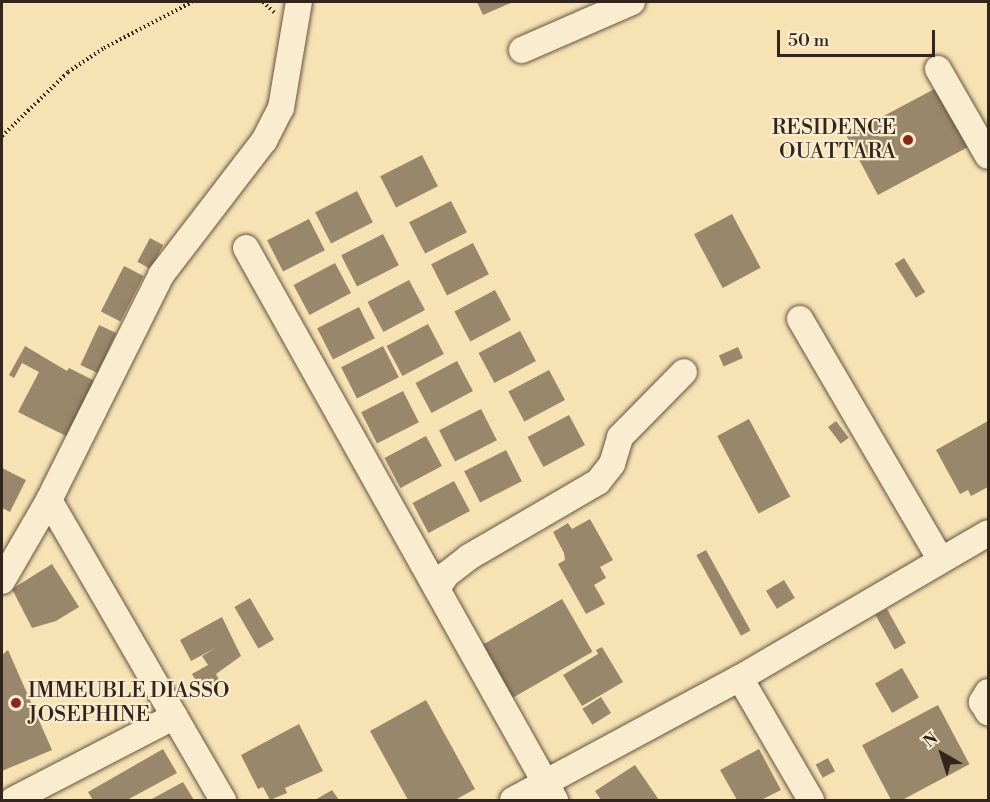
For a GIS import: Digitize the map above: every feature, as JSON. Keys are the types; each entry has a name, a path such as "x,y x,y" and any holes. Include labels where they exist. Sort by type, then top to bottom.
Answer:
{"street":[{"path":"2,581 49,500 161,275 264,141 273,125 281,108 299,2"},
{"path":"522,50 632,2"},
{"path":"939,69 988,156"},
{"path":"246,248 550,792"},
{"path":"801,319 940,560"},
{"path":"436,589 447,575 469,557 598,482 612,464 620,437 684,372"},
{"path":"49,500 223,801"},
{"path":"513,801 550,792 988,533"},
{"path":"740,678 811,801"},
{"path":"988,692 982,702 988,712"},
{"path":"14,801 175,716"}],"path":[{"path":"2,136 68,72 104,48 192,2"}],"building":[{"path":"477,2 513,2 483,15"},
{"name":"RESIDENCE OUATTARA","path":"940,86 971,145 878,195 846,136"},
{"path":"422,155 438,186 396,208 380,176"},
{"path":"357,191 373,222 331,244 315,212"},
{"path":"451,201 467,232 425,254 409,222"},
{"path":"732,214 761,268 723,288 694,234"},
{"path":"309,219 325,250 283,272 267,240"},
{"path":"383,234 399,265 357,287 341,255"},
{"path":"150,238 163,245 151,269 137,262"},
{"path":"473,243 489,274 447,296 431,264"},
{"path":"904,258 925,292 916,298 895,264"},
{"path":"335,263 351,293 309,315 294,285"},
{"path":"124,266 144,276 120,321 101,311"},
{"path":"409,280 425,310 383,332 368,302"},
{"path":"495,290 511,320 470,342 454,312"},
{"path":"359,307 375,338 333,360 317,328"},
{"path":"428,324 444,354 402,376 387,346"},
{"path":"99,325 116,333 98,373 80,365"},
{"path":"520,331 536,361 494,383 479,353"},
{"path":"25,346 67,371 69,368 97,382 66,436 18,412 39,372 22,363 14,378 9,375"},
{"path":"383,346 399,377 357,399 341,367"},
{"path":"738,347 743,358 724,367 719,356"},
{"path":"457,361 473,391 431,413 416,383"},
{"path":"549,370 565,400 524,422 508,392"},
{"path":"403,391 419,422 377,444 361,412"},
{"path":"481,409 497,440 455,462 439,430"},
{"path":"569,415 585,445 543,467 528,437"},
{"path":"749,419 790,497 759,514 717,436"},
{"path":"836,421 849,438 841,444 828,427"},
{"path":"988,421 988,487 971,496 968,490 960,494 936,450"},
{"path":"426,436 442,466 400,488 385,458"},
{"path":"506,450 522,481 480,503 464,471"},
{"path":"2,468 26,480 10,512 2,508"},
{"path":"454,481 470,511 428,533 413,503"},
{"path":"590,519 613,560 600,567 606,578 594,585 605,604 586,614 558,564 565,560 564,553 553,532 568,523 572,529"},
{"path":"706,550 751,630 741,636 696,555"},
{"path":"52,564 79,607 56,621 32,628 12,589"},
{"path":"784,580 795,598 777,609 766,591"},
{"path":"250,598 274,640 258,649 234,607"},
{"path":"562,599 592,652 508,700 478,648"},
{"path":"887,609 906,643 895,649 876,615"},
{"path":"222,617 241,656 216,674 219,680 201,690 192,674 208,665 202,656 217,647 191,661 180,640"},
{"path":"602,647 623,682 582,706 563,675 598,654 596,650"},
{"name":"IMMEUBLE DIASSO JOSEPHINE","path":"8,650 52,750 2,771 2,655"},
{"path":"902,668 919,697 892,713 875,684"},
{"path":"601,697 611,713 592,725 582,709"},
{"path":"426,700 475,789 455,800 408,800 370,731"},
{"path":"938,705 969,764 902,800 891,800 862,745"},
{"path":"299,724 323,771 285,788 287,793 270,800 263,787 258,789 241,755"},
{"path":"163,749 177,773 127,800 93,800 88,792"},
{"path":"759,749 781,790 761,800 737,800 720,770"},
{"path":"828,758 835,771 823,778 816,765"},
{"path":"635,765 659,800 601,800 595,791"},
{"path":"183,782 194,800 150,800"},
{"path":"332,790 339,800 315,800"}],"place":[{"name":"RESIDENCE OUATTARA","path":"908,140"},
{"name":"IMMEUBLE DIASSO JOSEPHINE","path":"16,703"}]}
